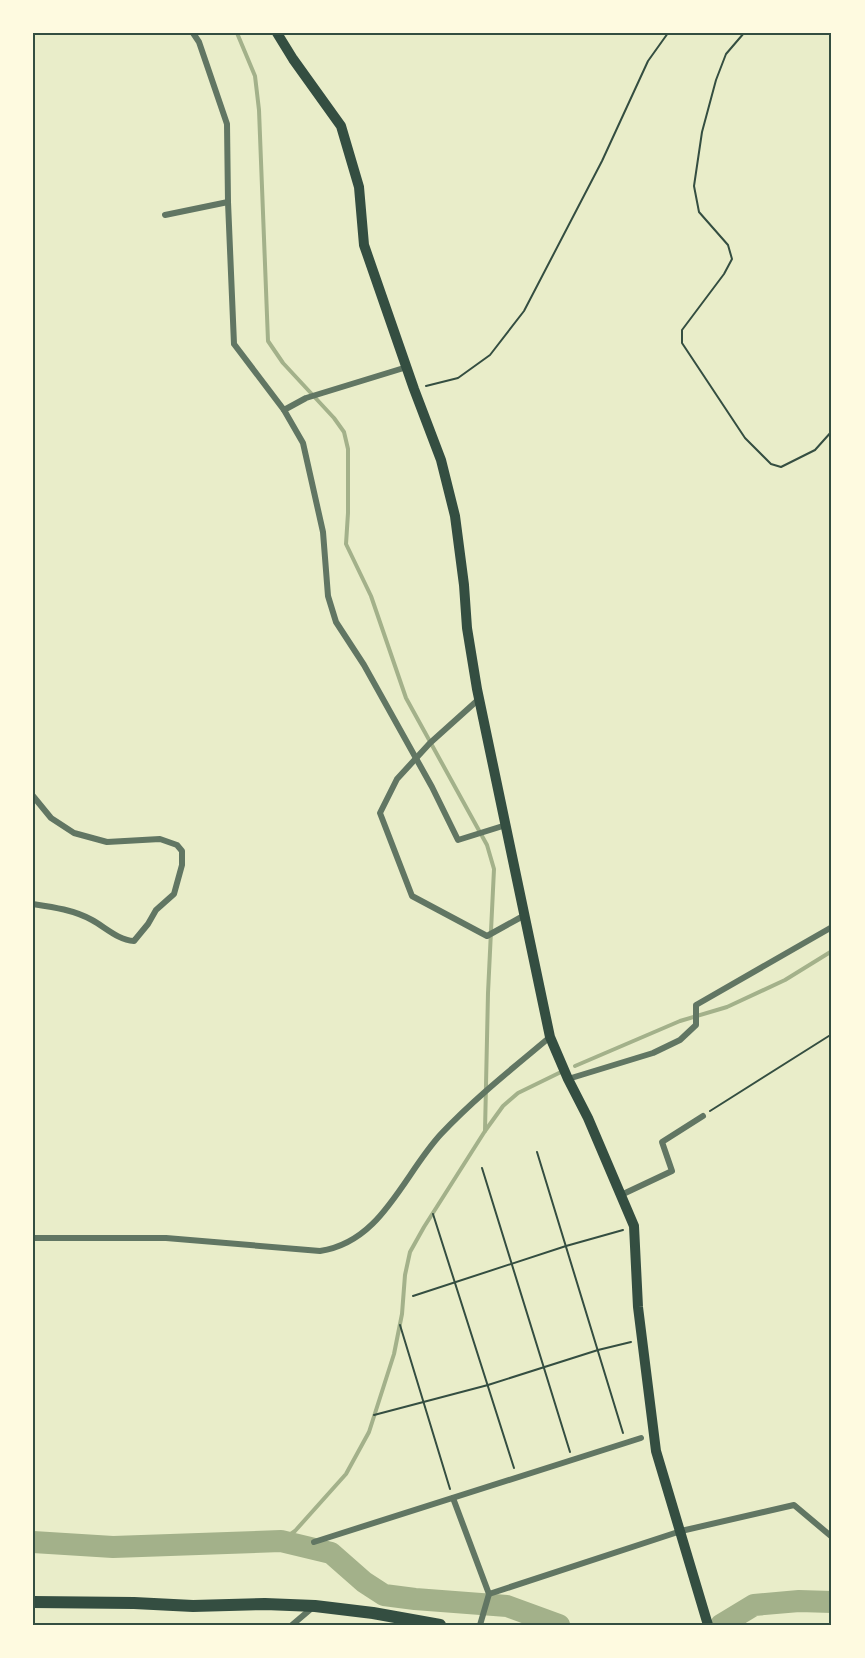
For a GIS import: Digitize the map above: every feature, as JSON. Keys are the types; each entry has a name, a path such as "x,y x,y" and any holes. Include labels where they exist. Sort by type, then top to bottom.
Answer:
{"main road":[{"path":"278,33 292,59 341,126 359,187 364,245 441,460 455,516 467,628 479,698 550,1037 634,1226 638,1307 656,1451 708,1625"},
{"path":"33,1602 315,1606 374,1613 440,1625"}],"street":[{"path":"193,33 199,42 227,124 234,344 284,410 303,443 323,532 327,596 336,622 364,665 432,787 458,840 506,825"},
{"path":"165,215 228,202"},
{"path":"284,410 306,398 407,367"},
{"path":"479,698 397,779 380,813 412,896 487,936 525,915"},
{"path":"33,796 51,818 74,833 107,842 160,839 177,845 182,851 182,865 174,894 156,910 134,941 126,941 90,919 59,908 33,904"},
{"path":"568,1078 653,1053 680,1040 696,1025 696,1005 832,927"},
{"path":"33,1238 165,1238 320,1251 335,1248 366,1231 389,1205 439,1137 469,1105 550,1037"},
{"path":"621,1195 672,1171 662,1142 703,1116"},
{"path":"314,1542 641,1438"},
{"path":"453,1498 489,1594 480,1625"},
{"path":"489,1594 681,1531 794,1504 832,1537"},
{"path":"292,1625 315,1606"}],"path":[{"path":"414,389 458,378 490,355 524,311 602,160 648,61 668,33"},
{"path":"744,33 726,54 716,80 702,132 694,186 699,212 728,245 732,259 724,274 682,330 682,344 745,438 771,464 781,467 809,454 832,431"},
{"path":"703,1116 832,1034"},
{"path":"537,1152 626,1443"},
{"path":"482,1168 572,1460"},
{"path":"433,1214 517,1477"},
{"path":"413,1296 634,1226"},
{"path":"400,1325 453,1498"},
{"path":"374,1415 488,1385 598,1350 642,1340"}],"waterway":[{"path":"237,33 255,76 259,110 268,341 283,363 344,432 348,449 346,544 371,596 406,698 487,845 494,869 485,1131"},
{"path":"575,1066 680,1021 727,1007 785,980 832,951"},
{"path":"281,1541 295,1531 346,1474 369,1432 394,1354 410,1252 424,1227 503,1106 518,1093 561,1072"},
{"path":"33,1542 113,1547 281,1541 331,1553 364,1582 384,1595 507,1606 559,1625"},
{"path":"721,1625 754,1605 799,1601 832,1602"}]}
